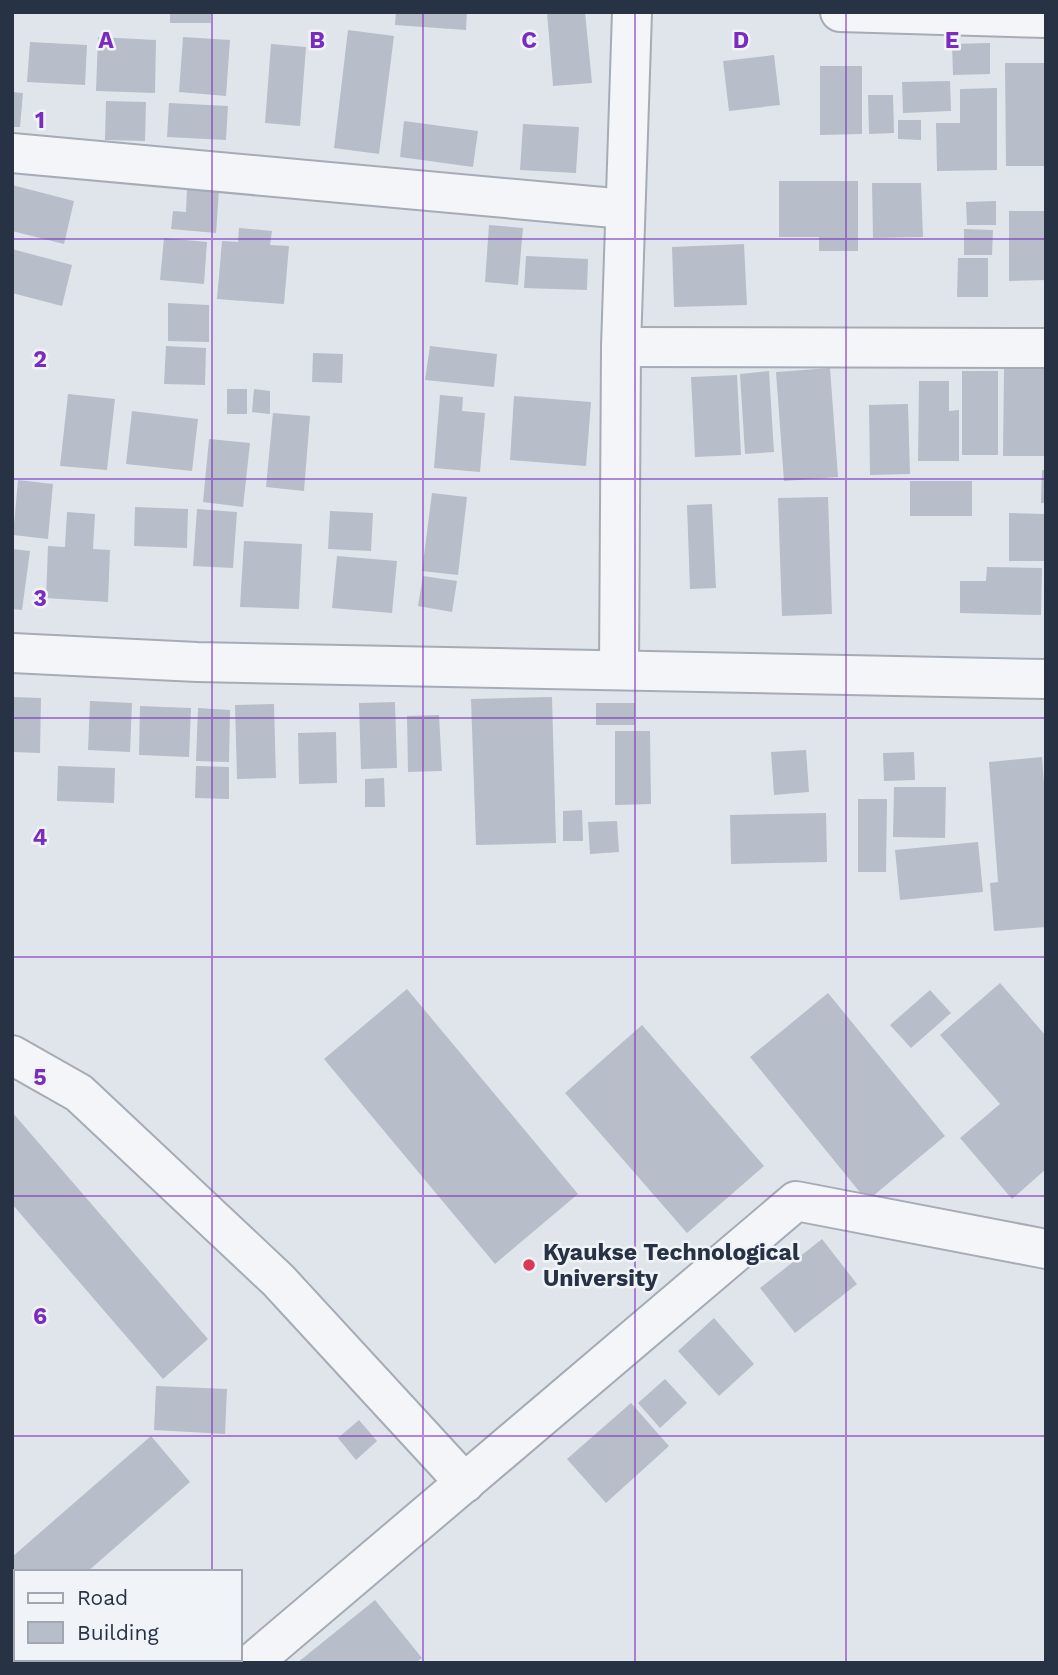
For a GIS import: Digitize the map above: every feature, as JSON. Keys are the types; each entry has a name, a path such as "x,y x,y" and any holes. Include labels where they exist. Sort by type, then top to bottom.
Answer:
{"street":[{"path":"619,670 621,347 632,12"},
{"path":"840,12 1046,18"},
{"path":"12,153 625,209"},
{"path":"621,347 1046,348"},
{"path":"12,653 197,662 1046,679"},
{"path":"12,1055 79,1093 278,1280 465,1483"},
{"path":"252,1663 796,1201 1046,1249"}],"building":[{"path":"170,12 211,12 211,23 170,23"},
{"path":"396,12 467,12 466,30 395,25"},
{"path":"547,12 585,12 592,83 553,86"},
{"path":"348,30 394,36 379,154 334,148"},
{"path":"98,37 156,40 155,93 96,91"},
{"path":"183,37 230,40 226,96 179,92"},
{"path":"30,42 87,45 85,85 27,82"},
{"path":"990,43 990,74 953,75 952,44"},
{"path":"271,44 306,47 300,126 265,123"},
{"path":"774,55 780,105 729,111 723,61"},
{"path":"1005,63 1046,63 1046,166 1006,166"},
{"path":"820,66 862,66 862,134 820,135"},
{"path":"950,81 951,111 903,113 902,82"},
{"path":"997,88 997,170 937,171 936,123 960,123 960,89"},
{"path":"12,92 23,93 20,127 12,127"},
{"path":"868,95 893,95 894,133 869,134"},
{"path":"106,101 146,102 145,141 105,140"},
{"path":"169,103 228,106 226,140 167,137"},
{"path":"898,120 921,120 921,140 898,139"},
{"path":"404,121 478,131 473,167 400,157"},
{"path":"523,124 579,127 576,173 520,170"},
{"path":"779,181 858,181 858,251 819,251 819,237 779,237"},
{"path":"872,183 921,183 923,237 873,238"},
{"path":"12,185 74,201 64,244 12,231"},
{"path":"187,188 219,190 216,233 171,229 173,211 186,212"},
{"path":"996,201 996,225 967,225 966,202"},
{"path":"1009,211 1046,211 1046,280 1009,281"},
{"path":"489,225 523,228 518,285 485,282"},
{"path":"239,228 272,231 270,245 289,246 284,304 217,299 222,241 238,242"},
{"path":"964,229 993,230 992,255 964,255"},
{"path":"164,238 207,242 204,284 160,280"},
{"path":"744,244 747,305 674,307 672,247"},
{"path":"12,249 72,265 62,306 12,293"},
{"path":"526,256 588,259 587,290 524,288"},
{"path":"958,258 988,258 988,297 957,297"},
{"path":"168,303 209,305 209,342 168,341"},
{"path":"166,346 206,348 205,385 164,384"},
{"path":"430,346 497,354 494,387 425,380"},
{"path":"313,353 343,354 342,383 312,382"},
{"path":"830,368 838,477 784,481 776,372"},
{"path":"1004,369 1044,369 1044,456 1003,456"},
{"path":"769,371 774,452 745,454 740,374"},
{"path":"962,371 998,371 998,455 962,455"},
{"path":"737,375 741,455 695,457 691,377"},
{"path":"919,381 949,381 949,411 959,410 959,461 918,461"},
{"path":"227,389 247,389 247,414 227,414"},
{"path":"254,389 270,391 270,414 252,412"},
{"path":"68,394 115,399 107,470 60,466"},
{"path":"440,395 463,397 462,411 485,413 480,472 434,468"},
{"path":"514,396 591,402 586,466 510,460"},
{"path":"908,404 910,474 870,475 869,405"},
{"path":"132,411 198,419 192,471 126,464"},
{"path":"273,413 310,416 304,491 266,487"},
{"path":"209,439 250,443 243,507 203,502"},
{"path":"1042,470 1046,470 1046,503 1041,503"},
{"path":"18,480 53,484 48,539 13,535"},
{"path":"910,481 972,481 972,516 910,516"},
{"path":"432,493 467,497 458,575 422,571"},
{"path":"828,497 832,614 782,616 778,498"},
{"path":"712,504 716,588 690,589 687,505"},
{"path":"135,507 188,509 187,548 134,546"},
{"path":"197,509 237,512 233,568 193,566"},
{"path":"330,511 373,513 371,551 328,549"},
{"path":"67,512 95,514 93,549 110,550 108,602 46,598 48,546 65,547"},
{"path":"1009,513 1046,514 1046,561 1009,561"},
{"path":"244,541 302,544 299,609 240,607"},
{"path":"12,549 30,551 22,610 12,609"},
{"path":"337,556 397,561 392,613 332,608"},
{"path":"987,567 1042,568 1041,615 960,613 960,581 986,581"},
{"path":"423,576 457,581 452,612 418,606"},
{"path":"12,697 41,698 40,753 12,752"},
{"path":"552,697 556,843 476,845 471,699"},
{"path":"90,701 132,703 130,752 88,750"},
{"path":"395,702 397,768 361,769 359,703"},
{"path":"596,703 635,703 635,725 596,725"},
{"path":"274,704 276,778 237,779 235,705"},
{"path":"140,706 191,708 189,757 139,755"},
{"path":"198,708 230,710 229,762 196,761"},
{"path":"439,715 442,771 408,772 407,716"},
{"path":"615,731 650,731 651,804 615,805"},
{"path":"336,732 337,783 299,784 298,733"},
{"path":"806,750 809,792 774,795 771,752"},
{"path":"914,752 915,780 884,781 883,753"},
{"path":"1042,757 1046,811 1046,927 994,931 990,883 998,882 989,762"},
{"path":"58,766 115,768 114,803 57,801"},
{"path":"196,766 229,767 229,799 195,798"},
{"path":"384,778 385,807 365,807 365,779"},
{"path":"894,787 946,787 945,838 893,837"},
{"path":"858,799 887,799 886,872 858,872"},
{"path":"582,810 583,841 563,841 563,811"},
{"path":"826,813 827,862 731,864 730,815"},
{"path":"617,821 619,852 590,854 588,822"},
{"path":"978,842 983,892 900,900 895,850"},
{"path":"1000,983 1046,1036 1046,1169 1012,1199 960,1138 1000,1104 940,1035"},
{"path":"407,989 578,1194 495,1264 324,1059"},
{"path":"930,990 951,1013 911,1048 890,1025"},
{"path":"828,993 945,1136 867,1201 750,1057"},
{"path":"642,1025 764,1166 687,1233 565,1093"},
{"path":"12,1112 208,1339 163,1379 12,1204"},
{"path":"822,1239 857,1284 795,1333 760,1288"},
{"path":"714,1318 754,1364 719,1396 678,1351"},
{"path":"665,1379 687,1403 660,1428 638,1403"},
{"path":"156,1386 227,1389 225,1434 154,1430"},
{"path":"631,1403 669,1446 606,1503 567,1459"},
{"path":"359,1420 377,1441 356,1460 338,1438"},
{"path":"151,1436 190,1482 89,1570 14,1570 14,1582 12,1557"},
{"path":"375,1600 422,1658 415,1663 297,1663"}],"place":[{"name":"Kyaukse Technological University","path":"529,1265"}]}
